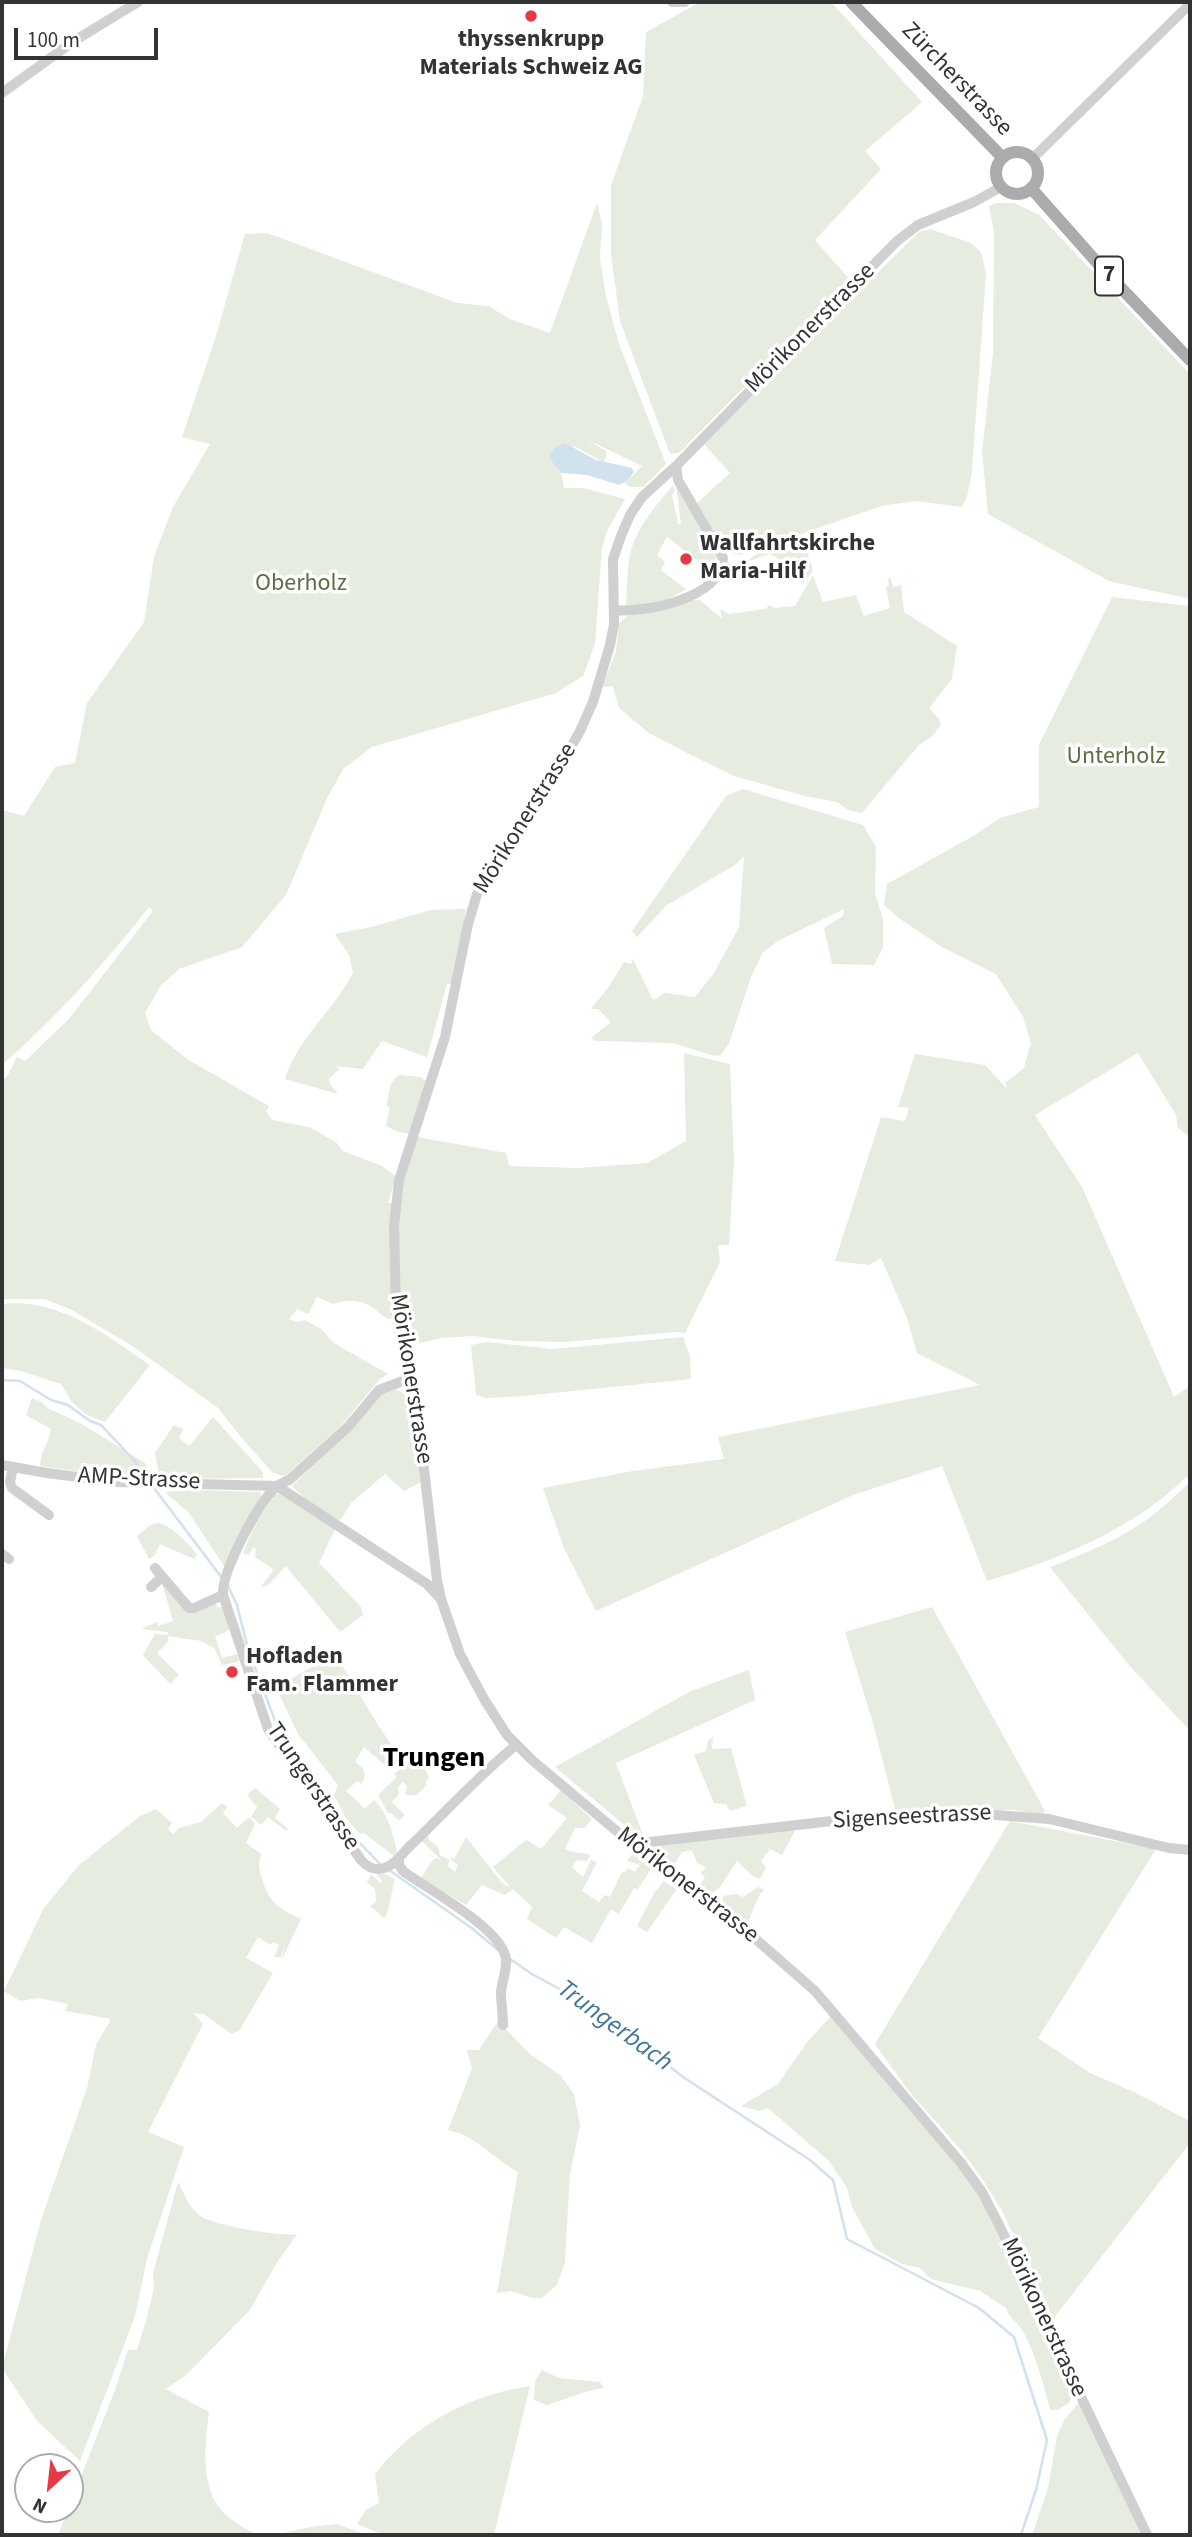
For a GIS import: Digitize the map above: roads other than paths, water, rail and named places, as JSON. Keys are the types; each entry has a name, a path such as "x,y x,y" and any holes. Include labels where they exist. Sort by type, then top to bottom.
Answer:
{"main road":[{"name":"Zürcherstrasse","path":"851,2 1002,158"},
{"path":"1021,152 1032,159 1036,164 1037,177 1031,188 1019,194 1001,187 997,181 996,169 1007,153 1021,152"},
{"name":"7","path":"1031,188 1101,267 1190,360"}],"street":[{"path":"2,93 74,41 138,2"},
{"path":"672,2 685,2"},
{"path":"1032,159 1190,4"},
{"name":"Mörikonerstrasse","path":"1001,187 974,202 918,225 897,241 676,466 642,497 630,515 613,559 614,610 610,645 604,670 580,731 545,790 491,868 473,904 443,1046 399,1180 394,1226 397,1313 424,1469 441,1600 468,1671 501,1727 516,1745 632,1844 727,1914 815,1991 961,2163 982,2192 998,2223 1147,2535"},
{"path":"614,610 652,609 678,601 699,591 715,579 723,567 723,558 678,480 676,466"},
{"path":"151,1587 158,1573 188,1608 194,1608 223,1592 226,1576 251,1521 266,1498 348,1427 379,1390 408,1379"},
{"path":"7,1466 12,1488 49,1515"},
{"name":"AMP-Strasse","path":"7,1466 116,1482 277,1486 427,1584 441,1600"},
{"name":"Trungerstrasse","path":"223,1592 271,1736 320,1799 360,1860 369,1868 376,1870 396,1861 443,1816 482,1773 516,1745"},
{"name":"Sigenseestrasse","path":"632,1844 859,1818 955,1812 1049,1819 1169,1848 1190,1850"},
{"path":"396,1861 403,1871 458,1907 503,1950 506,1966 501,1991 503,2025"}],"water":[{"path":"565,443 596,460 632,468 634,472 627,481 619,485 587,475 561,473 549,458 554,448"}],"waterway":[{"name":"Trungerbach","path":"2,1380 20,1381 101,1425 146,1477"},
{"name":"Trungerbach","path":"154,1488 222,1578"},
{"name":"Trungerbach","path":"228,1586 237,1605 248,1649 277,1726 354,1837 380,1864"},
{"name":"Trungerbach","path":"389,1870 473,1929 499,1951"},
{"name":"Trungerbach","path":"510,1959 594,2008 683,2077 810,2160 833,2180 847,2239 979,2308 1014,2337 1047,2440 1036,2490 1021,2535"}],"place":[{"name":"thyssenkrupp Materials Schweiz AG","path":"531,16"},
{"name":"Wallfahrtskirche Maria-Hilf","path":"686,559"},
{"name":"Hofladen Fam. Flammer","path":"232,1672"}],"district":[{"name":"Trungen","path":"434,1760"}],"park label":[{"name":"Oberholz","path":"301,585"},
{"name":"Unterholz","path":"1116,758"}]}
